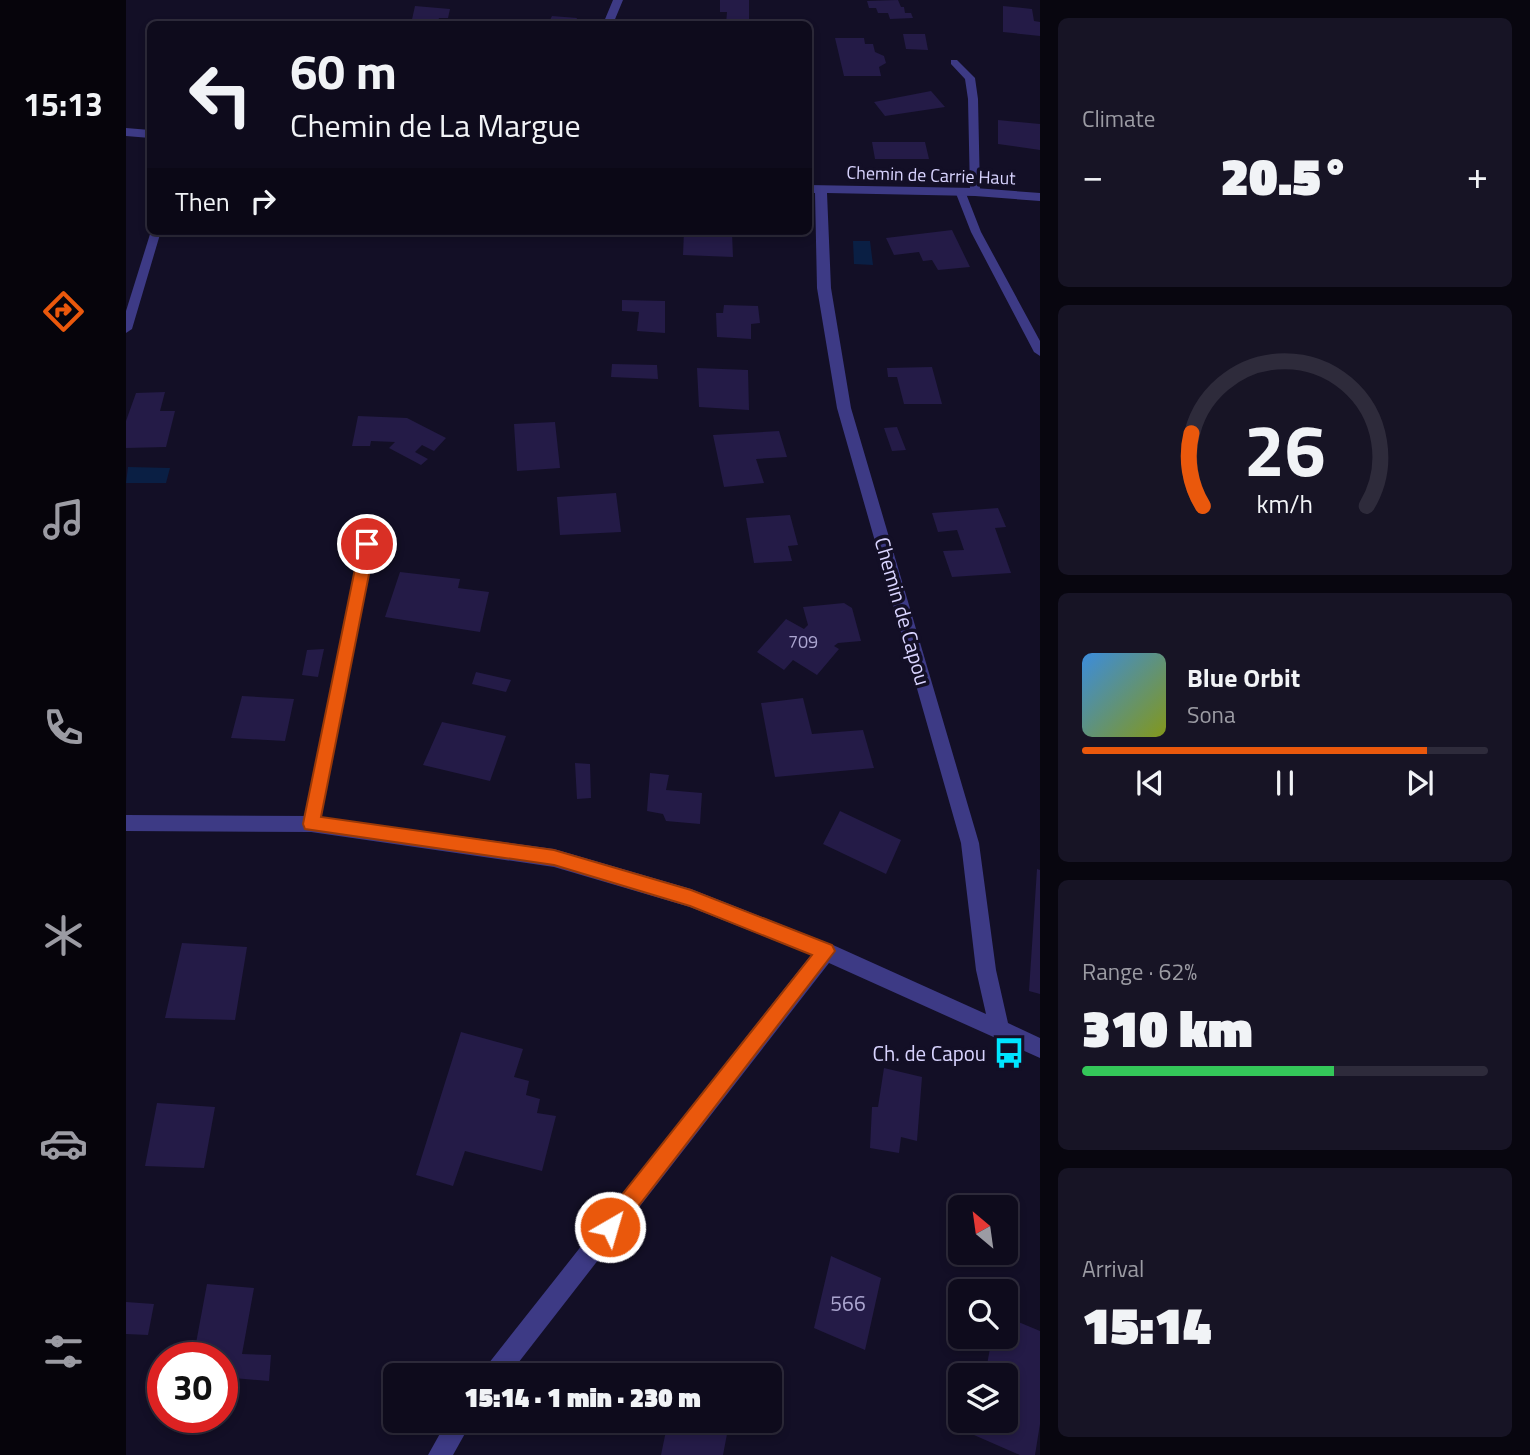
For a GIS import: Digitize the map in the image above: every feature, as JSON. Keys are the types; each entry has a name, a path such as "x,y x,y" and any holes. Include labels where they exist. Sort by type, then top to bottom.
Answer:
{"street":[{"path":"609,21 618,0"},
{"path":"126,132 147,134"},
{"name":"Chemin de Carrie Haut","path":"815,189 960,191 1040,197"},
{"name":"Chemin de Capou","path":"815,189 824,288 844,408 970,843 986,970 1000,1031"},
{"path":"126,823 311,824 554,858 691,898 826,951 1040,1048"},
{"path":"503,1363 826,951"},
{"path":"440,1455 453,1433"}],"lane":[{"path":"954,62 970,78 975,192"},
{"path":"960,191 976,232 1040,352"},
{"path":"126,329 155,235"},
{"path":"311,824 367,544"}],"water":[{"path":"853,241 870,241 873,265 854,264"},
{"path":"128,467 170,468 166,483 126,483"}],"building":[{"path":"720,0 749,0 749,21 726,21 727,12 720,12"},
{"path":"898,0 905,13 911,13 913,18 890,19 888,13 878,13 876,8 869,8 867,1"},
{"path":"415,6 450,9 448,18 439,18 438,21 412,21"},
{"path":"1003,6 1032,9 1034,21 1040,22 1040,36 1003,32"},
{"path":"552,16 577,18 576,21 550,21"},
{"path":"903,34 925,34 928,50 906,49"},
{"path":"835,38 864,38 865,44 873,44 875,52 884,56 886,63 879,67 881,76 844,76"},
{"path":"931,91 945,107 885,116 874,102"},
{"path":"998,120 1040,124 1040,150 998,144"},
{"path":"872,142 925,142 929,159 875,159"},
{"path":"952,230 970,267 938,270 932,260 923,261 919,252 894,255 886,238"},
{"path":"684,235 732,235 733,257 683,255"},
{"path":"622,300 665,301 665,333 637,331 639,312 622,311"},
{"path":"724,305 758,306 760,323 751,324 751,339 717,337 716,313 723,313"},
{"path":"612,364 657,365 658,379 611,377"},
{"path":"932,367 942,404 904,404 897,377 888,377 887,368"},
{"path":"697,368 748,370 749,410 699,407"},
{"path":"165,392 160,411 175,411 166,447 126,448 126,421 136,393"},
{"path":"358,416 407,418 446,438 434,451 422,445 415,452 428,459 421,465 389,448 395,442 371,441 370,446 352,446"},
{"path":"555,422 560,468 517,471 514,424"},
{"path":"897,427 906,450 892,451 884,428"},
{"path":"779,431 787,457 756,459 764,483 724,487 713,435"},
{"path":"616,493 621,532 560,535 557,497"},
{"path":"998,508 1006,527 995,528 1011,573 952,577 943,551 964,550 957,530 938,532 932,513"},
{"path":"790,515 798,545 788,546 792,561 754,563 746,518"},
{"path":"400,572 460,579 458,588 489,592 480,632 385,617"},
{"path":"844,603 852,608 861,641 838,643 834,646 839,649 817,675 793,660 784,670 757,652 786,619 804,629 808,625 803,607"},
{"path":"324,649 318,677 302,675 307,650"},
{"path":"476,672 511,680 506,692 472,684"},
{"path":"242,696 294,699 285,741 231,738"},
{"path":"803,698 812,734 863,730 874,768 775,777 761,703"},
{"path":"442,722 506,736 490,781 423,765"},
{"path":"575,763 590,764 591,798 577,799"},
{"path":"650,773 669,775 666,790 702,793 700,824 666,821 663,814 647,811"},
{"path":"840,811 901,840 886,874 823,844"},
{"path":"1037,869 1040,870 1040,994 1029,991"},
{"path":"182,943 247,947 235,1020 165,1018"},
{"path":"461,1032 523,1049 514,1077 529,1081 526,1095 540,1099 537,1113 556,1116 542,1171 465,1151 453,1186 416,1175"},
{"path":"884,1068 922,1077 917,1141 901,1137 899,1153 870,1148 872,1107 878,1107"},
{"path":"157,1103 215,1107 204,1168 145,1166"},
{"path":"831,1256 881,1278 865,1350 814,1328"},
{"path":"207,1284 254,1288 242,1354 271,1355 269,1381 238,1378 238,1342 196,1342"},
{"path":"126,1302 154,1304 148,1335 126,1334"},
{"path":"1018,1322 1040,1331 1040,1424 1035,1455 1020,1455 974,1435 1018,1433 1018,1363 987,1363 990,1349 1018,1349"},
{"path":"666,1433 727,1434 723,1455 661,1455"}],"place":[{"name":"Ch. de Capou","path":"1009,1053"}],"route":[{"path":"367,544 311,824 554,858 691,898 826,951 610,1227"}]}
